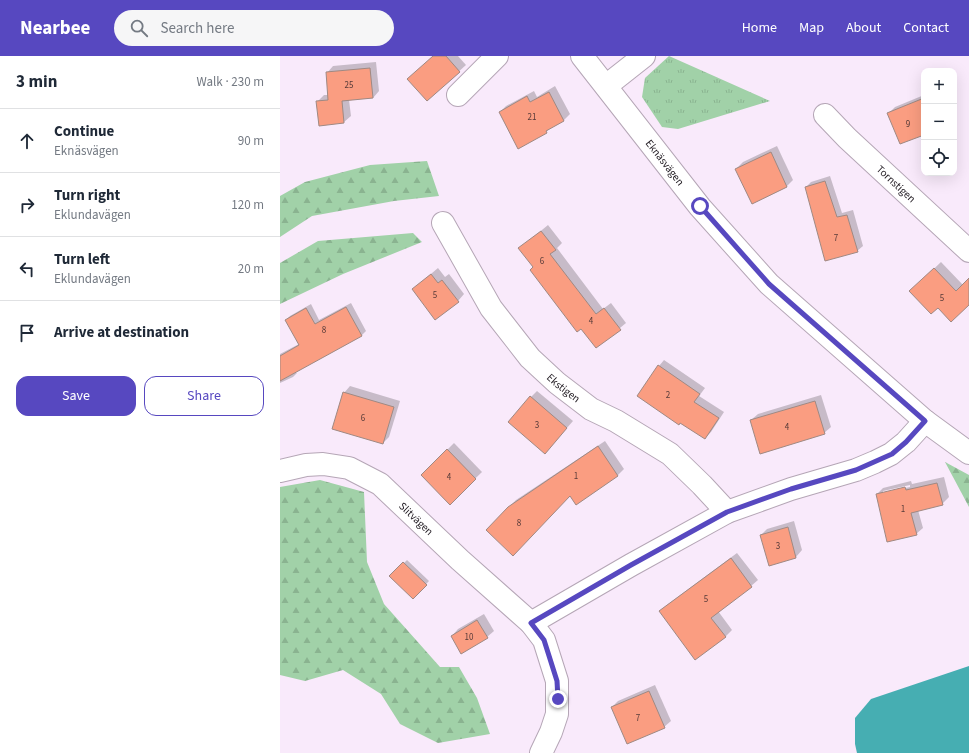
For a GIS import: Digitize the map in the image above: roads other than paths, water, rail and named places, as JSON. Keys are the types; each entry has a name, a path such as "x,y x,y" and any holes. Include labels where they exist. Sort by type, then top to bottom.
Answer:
{"street":[{"path":"458,95 498,56"},
{"name":"Eknäsvägen","path":"582,56 700,206 769,284 925,421 969,453"},
{"path":"606,86 644,56"},
{"name":"Tornstigen","path":"825,115 847,138 969,251"},
{"name":"Ekstigen","path":"443,223 491,308 530,358 557,383 591,409 616,421 670,454 727,512"},
{"path":"531,623 727,512 791,489 856,470 892,454 906,442 925,421"},
{"name":"Slitvägen","path":"280,471 306,465 323,464 349,468 380,484 460,560 531,623 544,640 557,681 557,714 541,753"}],"water":[{"path":"969,666 969,753 857,753 855,744 855,718 871,699"}]}
